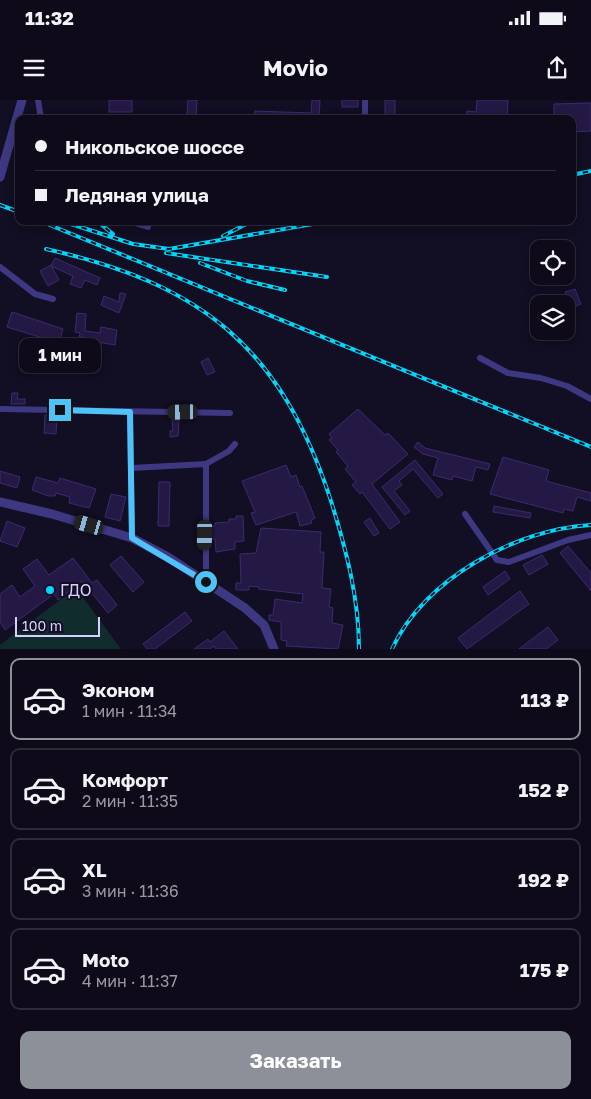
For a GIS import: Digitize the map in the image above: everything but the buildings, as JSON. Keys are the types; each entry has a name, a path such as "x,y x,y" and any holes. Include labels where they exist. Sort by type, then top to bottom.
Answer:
{"street":[{"path":"18,115 22,100"},
{"path":"38,100 40,115"},
{"path":"365,100 365,115"},
{"path":"0,177 15,125"},
{"path":"141,225 148,227"},
{"path":"0,267 35,294 53,299"},
{"path":"480,358 508,373 541,378 558,383 591,399"},
{"path":"0,409 230,413"},
{"path":"130,412 132,538"},
{"path":"131,468 206,464 229,451 235,444"},
{"path":"206,464 206,582"},
{"path":"0,502 52,514 132,538 206,582 256,616 264,625 274,649"},
{"path":"465,514 497,560 509,562 568,540 591,535"}],"green space":[{"path":"76,588 121,649 0,649 0,645"}],"railway":[{"path":"576,174 591,171"},
{"path":"0,205 15,211"},
{"path":"50,225 591,447"},
{"path":"74,225 133,244 169,249 307,225"},
{"path":"102,225 113,234"},
{"path":"223,236 244,225"},
{"path":"46,249 101,264 149,281 192,304 228,330 260,363 287,402 311,447 331,501 351,574 357,611 359,649"},
{"path":"166,253 327,277"},
{"path":"200,263 247,281 285,290"},
{"path":"392,649 407,624 426,601 449,580 475,562 533,536 591,525"}],"place":[{"name":"ГДО","path":"50,590"}],"route":[{"path":"60,410 130,412 132,538 168,557 206,582"}]}
